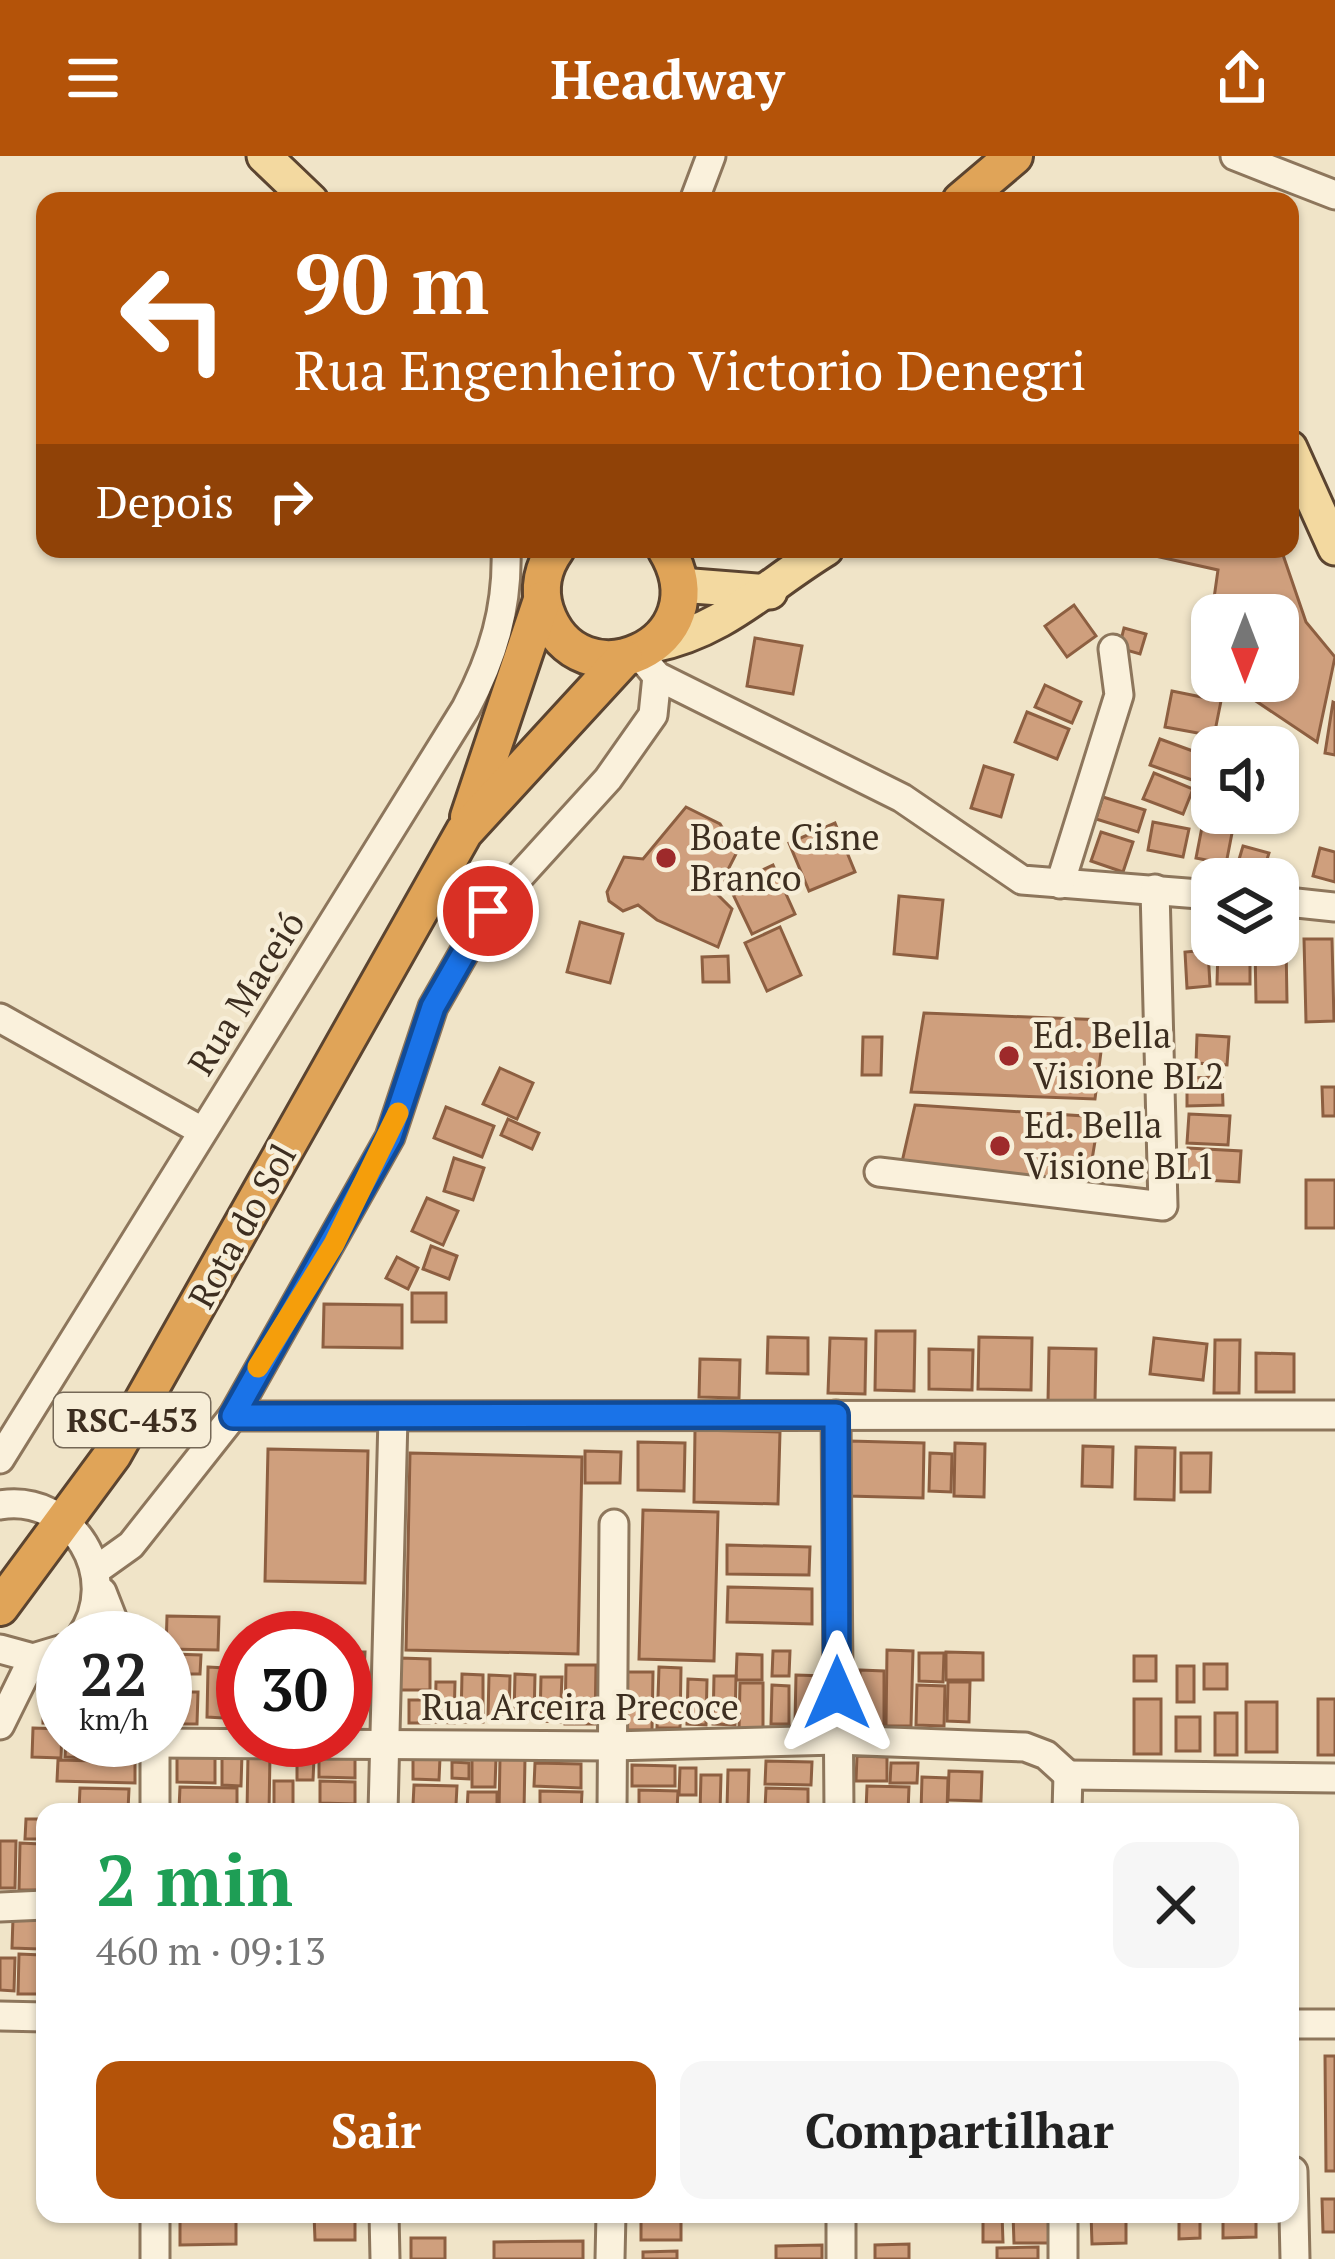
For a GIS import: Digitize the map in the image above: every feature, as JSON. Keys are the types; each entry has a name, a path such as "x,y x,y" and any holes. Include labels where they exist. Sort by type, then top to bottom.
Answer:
{"highway":[{"path":"972,192 1015,156"},
{"name":"RSC-453","path":"543,569 550,625 567,645 604,659 643,658 677,612 680,566"},
{"name":"Rota do Sol","path":"0,1607 113,1454 464,832 543,569"},
{"name":"Rota do Sol","path":"464,832 643,658"}],"main road":[{"path":"264,156 302,192"},
{"path":"1299,468 1335,548"},
{"path":"643,658 770,592 814,558"},
{"path":"680,566 770,592"}],"street":[{"path":"697,192 711,156"},
{"path":"1235,156 1271,163 1335,195"},
{"name":"Rua Maceió","path":"0,1459 475,691 494,655 506,558"},
{"path":"1060,884 1119,695 1113,649"},
{"path":"643,658 902,798 998,869 1022,880 1191,893"},
{"path":"96,1611 98,1578 131,1545 233,1416 390,1137 433,1007 477,930 619,763 652,716 643,658"},
{"path":"879,1172 1163,1205 1156,889"},
{"path":"1299,903 1335,907"},
{"path":"0,1018 202,1131"},
{"path":"836,1415 839,1803"},
{"path":"233,1416 1335,1415"},
{"path":"383,1803 393,1417"},
{"path":"0,1505 40,1510 65,1524 98,1578 110,1611"},
{"path":"612,1803 614,1524"},
{"path":"0,1649 36,1653"},
{"path":"0,1725 36,1677"},
{"name":"Rua Arceira Precoce","path":"192,1742 612,1746 837,1740 1025,1748 1046,1755 1068,1775"},
{"path":"155,1767 155,1803"},
{"path":"1067,1803 1068,1775 1335,1778"},
{"path":"0,1906 36,1905"},
{"path":"0,2016 36,2018"},
{"path":"1299,2024 1335,2024"},
{"path":"155,2223 155,2259"},
{"path":"384,2223 385,2259"},
{"path":"610,2259 611,2223"},
{"path":"841,2223 841,2259"},
{"path":"1063,2259 1064,2223"},
{"path":"1294,2223 1294,2259"}],"building":[{"path":"1164,558 1284,558 1296,594 1215,594 1218,570"},
{"path":"1299,602 1306,622 1335,657 1317,742 1257,702 1299,702"},
{"path":"1074,605 1096,636 1067,657 1045,626"},
{"path":"1124,628 1146,634 1140,654 1119,648"},
{"path":"755,638 802,646 793,694 747,686"},
{"path":"1045,685 1081,702 1072,723 1035,707"},
{"path":"1172,691 1191,695 1191,702 1221,702 1216,726 1191,726 1191,732 1165,727"},
{"path":"1335,703 1335,755 1325,753"},
{"path":"1027,712 1069,729 1057,759 1015,742"},
{"path":"1160,739 1191,750 1191,780 1150,765"},
{"path":"984,766 1013,775 1001,817 971,808"},
{"path":"1154,773 1191,788 1183,814 1143,799"},
{"path":"1103,797 1145,810 1138,832 1096,819"},
{"path":"686,807 720,824 737,852 716,893 732,909 718,947 657,920 638,905 623,911 609,901 607,892 624,857 643,859"},
{"path":"1153,822 1189,829 1183,857 1148,850"},
{"path":"835,823 855,872 809,891 789,843"},
{"path":"1101,832 1133,842 1123,872 1091,861"},
{"path":"1201,834 1232,834 1227,858 1196,858"},
{"path":"1243,846 1269,853 1267,858 1239,858"},
{"path":"1320,848 1335,852 1335,882 1313,876"},
{"path":"773,865 795,914 752,934 729,886"},
{"path":"899,896 943,900 937,958 894,954"},
{"path":"580,922 623,934 610,983 567,972"},
{"path":"780,927 801,975 767,991 745,943"},
{"path":"1304,939 1332,939 1334,1021 1306,1022"},
{"path":"1191,951 1191,966 1209,966 1210,986 1187,988 1185,952"},
{"path":"728,956 729,982 703,982 702,957"},
{"path":"1218,966 1250,966 1250,984 1217,984"},
{"path":"1255,966 1286,966 1287,1002 1256,1002"},
{"name":"Ed. Bella Visione BL2","path":"924,1013 1105,1020 1095,1099 911,1092"},
{"path":"1197,1035 1229,1037 1227,1065 1196,1063"},
{"path":"863,1037 882,1037 881,1075 862,1075"},
{"path":"500,1068 533,1083 517,1119 483,1104"},
{"path":"1222,1077 1223,1105 1187,1106 1187,1078"},
{"path":"1322,1087 1335,1087 1335,1116 1323,1116"},
{"name":"Ed. Bella Visione BL1","path":"915,1105 1099,1117 1088,1184 899,1175"},
{"path":"446,1107 494,1126 482,1157 434,1138"},
{"path":"1189,1114 1230,1116 1228,1145 1187,1143"},
{"path":"508,1119 539,1133 532,1149 501,1135"},
{"path":"1188,1148 1241,1151 1239,1182 1186,1179"},
{"path":"454,1158 484,1168 473,1200 444,1191"},
{"path":"1306,1180 1335,1180 1335,1228 1306,1228"},
{"path":"427,1198 458,1211 443,1245 412,1231"},
{"path":"431,1246 457,1256 449,1279 423,1269"},
{"path":"397,1257 418,1268 408,1289 386,1278"},
{"path":"412,1293 446,1293 446,1322 412,1322"},
{"path":"324,1304 402,1305 402,1348 323,1347"},
{"path":"876,1331 915,1331 914,1391 875,1390"},
{"path":"768,1337 808,1338 808,1374 767,1373"},
{"path":"979,1337 1032,1338 1031,1390 978,1389"},
{"path":"830,1338 866,1339 865,1394 828,1393"},
{"path":"1154,1338 1207,1344 1203,1380 1150,1374"},
{"path":"1215,1340 1240,1340 1239,1393 1214,1393"},
{"path":"1049,1348 1096,1349 1095,1401 1048,1401"},
{"path":"929,1349 973,1350 972,1390 929,1389"},
{"path":"1256,1353 1294,1354 1294,1392 1256,1392"},
{"path":"700,1359 740,1360 739,1398 699,1397"},
{"path":"695,1430 780,1432 778,1504 694,1502"},
{"path":"849,1441 924,1443 923,1498 848,1496"},
{"path":"638,1442 685,1443 684,1491 638,1490"},
{"path":"955,1443 985,1444 984,1497 954,1496"},
{"path":"1083,1446 1113,1447 1112,1487 1082,1486"},
{"path":"1136,1447 1175,1448 1174,1500 1135,1499"},
{"path":"268,1449 368,1451 365,1583 265,1581"},
{"path":"585,1451 621,1452 620,1483 585,1483"},
{"path":"410,1453 582,1457 578,1654 406,1650"},
{"path":"930,1453 952,1454 951,1492 929,1491"},
{"path":"1181,1453 1211,1453 1210,1492 1181,1492"},
{"path":"643,1510 718,1512 714,1661 639,1659"},
{"path":"727,1545 810,1547 809,1575 727,1574"},
{"path":"728,1587 812,1589 812,1624 727,1622"},
{"path":"192,1616 216,1617 216,1650 192,1650"},
{"path":"887,1650 913,1651 911,1726 886,1726"},
{"path":"773,1651 790,1651 789,1676 772,1676"},
{"path":"946,1652 983,1653 983,1680 946,1680"},
{"path":"919,1653 944,1653 943,1682 919,1681"},
{"path":"737,1654 762,1655 762,1680 736,1680"},
{"path":"192,1655 201,1655 200,1674 192,1674"},
{"path":"1134,1656 1156,1656 1156,1681 1134,1681"},
{"path":"400,1658 430,1659 430,1690 399,1690"},
{"path":"1204,1664 1227,1664 1227,1689 1204,1689"},
{"path":"566,1665 596,1665 595,1724 565,1724"},
{"path":"1177,1666 1194,1666 1194,1702 1177,1702"},
{"path":"208,1667 216,1667 216,1718 207,1717"},
{"path":"659,1667 681,1668 680,1728 657,1728"},
{"path":"860,1670 884,1671 884,1725 859,1725"},
{"path":"625,1672 653,1672 652,1730 623,1730"},
{"path":"462,1674 483,1675 483,1722 461,1722"},
{"path":"515,1674 535,1675 534,1719 514,1718"},
{"path":"489,1675 510,1676 509,1719 488,1718"},
{"path":"796,1675 825,1676 824,1723 795,1722"},
{"path":"714,1676 736,1676 735,1725 713,1724"},
{"path":"541,1677 562,1677 560,1722 540,1721"},
{"path":"688,1679 707,1680 706,1725 687,1724"},
{"path":"436,1682 455,1682 454,1723 435,1722"},
{"path":"948,1682 970,1682 969,1722 947,1721"},
{"path":"740,1683 763,1683 763,1730 739,1730"},
{"path":"772,1685 789,1686 789,1724 771,1724"},
{"path":"917,1685 945,1686 944,1726 916,1725"},
{"path":"192,1692 198,1692 197,1724 192,1724"},
{"path":"1134,1699 1161,1699 1161,1754 1134,1754"},
{"path":"1318,1699 1335,1699 1335,1755 1318,1755"},
{"path":"409,1700 429,1700 429,1723 409,1723"},
{"path":"1246,1702 1277,1702 1277,1752 1246,1752"},
{"path":"1215,1713 1237,1713 1237,1755 1215,1755"},
{"path":"1176,1717 1200,1717 1200,1751 1176,1751"},
{"path":"33,1728 36,1728 36,1757 32,1757"},
{"path":"192,1755 215,1756 215,1783 177,1782 177,1767 192,1767"},
{"path":"857,1756 887,1757 887,1781 856,1781"},
{"path":"413,1757 440,1758 439,1780 413,1779"},
{"path":"472,1758 496,1758 495,1787 472,1787"},
{"path":"500,1758 525,1758 524,1803 499,1803"},
{"path":"766,1761 812,1762 811,1785 765,1784"},
{"path":"452,1762 469,1763 469,1779 452,1778"},
{"path":"535,1763 581,1764 581,1788 534,1786"},
{"path":"891,1763 918,1763 917,1783 890,1783"},
{"path":"632,1765 675,1766 675,1786 632,1786"},
{"path":"58,1767 135,1767 135,1783 57,1781"},
{"path":"222,1767 242,1767 241,1786 222,1785"},
{"path":"248,1767 270,1767 269,1803 247,1803"},
{"path":"297,1767 314,1767 313,1780 297,1780"},
{"path":"319,1767 355,1767 355,1778 319,1777"},
{"path":"680,1768 696,1768 696,1795 679,1795"},
{"path":"728,1770 749,1770 748,1803 727,1803"},
{"path":"949,1771 982,1772 981,1801 948,1800"},
{"path":"701,1775 721,1775 720,1803 700,1803"},
{"path":"922,1777 948,1778 947,1803 921,1803"},
{"path":"274,1781 293,1781 293,1803 274,1803"},
{"path":"320,1781 355,1782 355,1803 320,1803"},
{"path":"414,1785 457,1786 456,1803 413,1803"},
{"path":"867,1786 909,1787 908,1803 866,1803"},
{"path":"180,1787 237,1788 237,1803 179,1803"},
{"path":"80,1788 129,1789 128,1803 79,1803"},
{"path":"766,1788 808,1789 808,1803 765,1803"},
{"path":"639,1790 678,1791 677,1803 639,1803"},
{"path":"540,1791 582,1792 581,1803 540,1803"},
{"path":"468,1792 497,1792 497,1803 467,1803"},
{"path":"26,1819 36,1819 36,1839 25,1839"},
{"path":"0,1841 16,1841 15,1888 0,1888"},
{"path":"20,1843 36,1844 36,1890 19,1890"},
{"path":"13,1918 36,1918 36,1949 12,1948"},
{"path":"19,1954 36,1955 36,1994 18,1994"},
{"path":"0,1958 15,1958 14,1991 0,1990"},
{"path":"1325,2056 1335,2056 1335,2171 1326,2171"},
{"path":"1322,2199 1335,2199 1335,2232 1323,2232"},
{"path":"180,2223 236,2223 236,2244 180,2245"},
{"path":"314,2223 355,2223 355,2240 315,2240"},
{"path":"641,2223 681,2223 681,2240 641,2240"},
{"path":"983,2223 1002,2223 1003,2242 983,2242"},
{"path":"1013,2223 1049,2223 1049,2243 1014,2243"},
{"path":"1091,2223 1126,2223 1126,2243 1092,2244"},
{"path":"1179,2223 1200,2223 1200,2238 1179,2239"},
{"path":"1223,2223 1256,2223 1256,2237 1223,2238"},
{"path":"411,2238 445,2238 445,2259 411,2259"},
{"path":"583,2241 583,2259 494,2259 494,2242"},
{"path":"909,2244 909,2259 875,2259 875,2245"},
{"path":"822,2245 822,2259 776,2259 776,2246"},
{"path":"1038,2247 1038,2259 997,2259 997,2248"},
{"path":"677,2251 677,2259 643,2259 643,2252"}],"slow traffic":[{"path":"258,1367 334,1244 398,1113"}],"place":[{"name":"Boate Cisne Branco","path":"666,858"},
{"name":"Ed. Bella Visione BL2","path":"1009,1056"},
{"name":"Ed. Bella Visione BL1","path":"1000,1146"}],"route":[{"path":"488,911 433,1007 390,1137 334,1244 272,1338 233,1416 836,1415 837,1693"}]}
